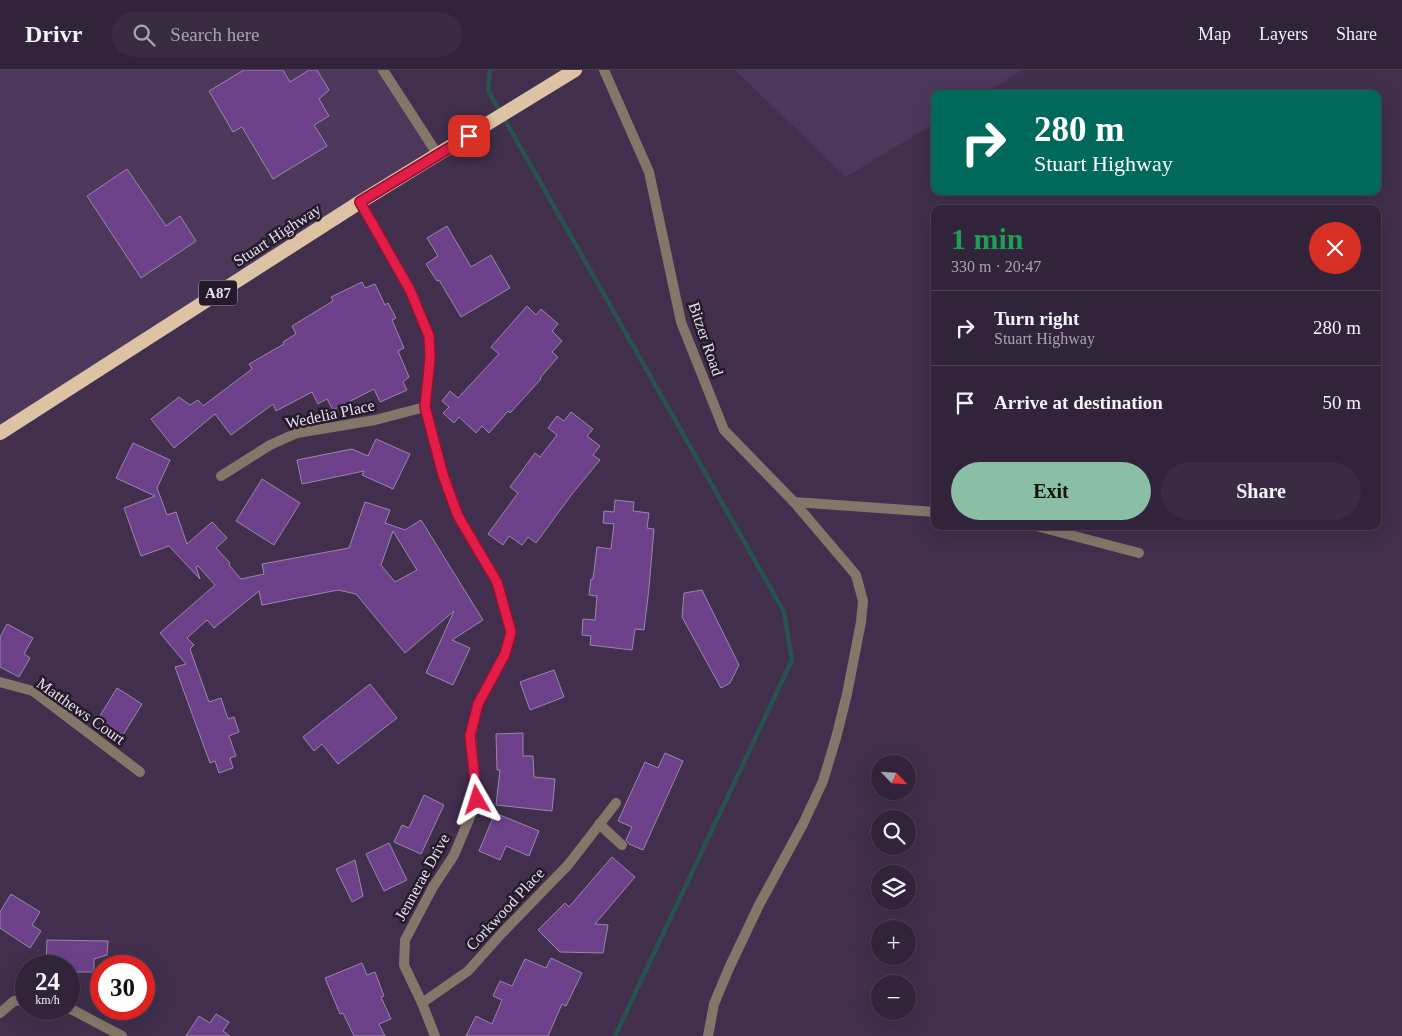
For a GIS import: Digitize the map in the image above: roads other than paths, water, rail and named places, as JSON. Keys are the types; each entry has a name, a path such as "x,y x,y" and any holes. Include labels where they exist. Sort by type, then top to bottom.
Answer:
{"highway":[{"name":"Stuart Highway","path":"0,433 360,202 575,70"}],"street":[{"path":"383,70 438,155"},
{"name":"Bitzer Road","path":"604,70 649,172 681,322 724,430 794,502 856,575 862,601 861,622 847,694 825,772 803,824 759,905 729,968 714,1004 708,1036"},
{"name":"Jennerae Drive","path":"360,202 410,290 429,336 430,359 425,407 443,475 458,516 497,582 511,632 505,654 478,704 470,736 477,800 454,855 433,887 405,940 404,965 436,1036"},
{"name":"Wedelia Place","path":"221,476 270,445 297,432 375,420 425,407"},
{"path":"794,502 931,512"},
{"path":"1051,530 1139,553"},
{"name":"Matthews Court","path":"0,682 32,691 140,772"},
{"name":"Corkwood Place","path":"422,1003 468,971 568,865 616,803"},
{"path":"599,824 622,845"},
{"path":"0,1013 15,1001"},
{"path":"80,1014 122,1036"}],"waterway":[{"path":"490,70 488,90 784,612 792,660 615,1036"}]}
